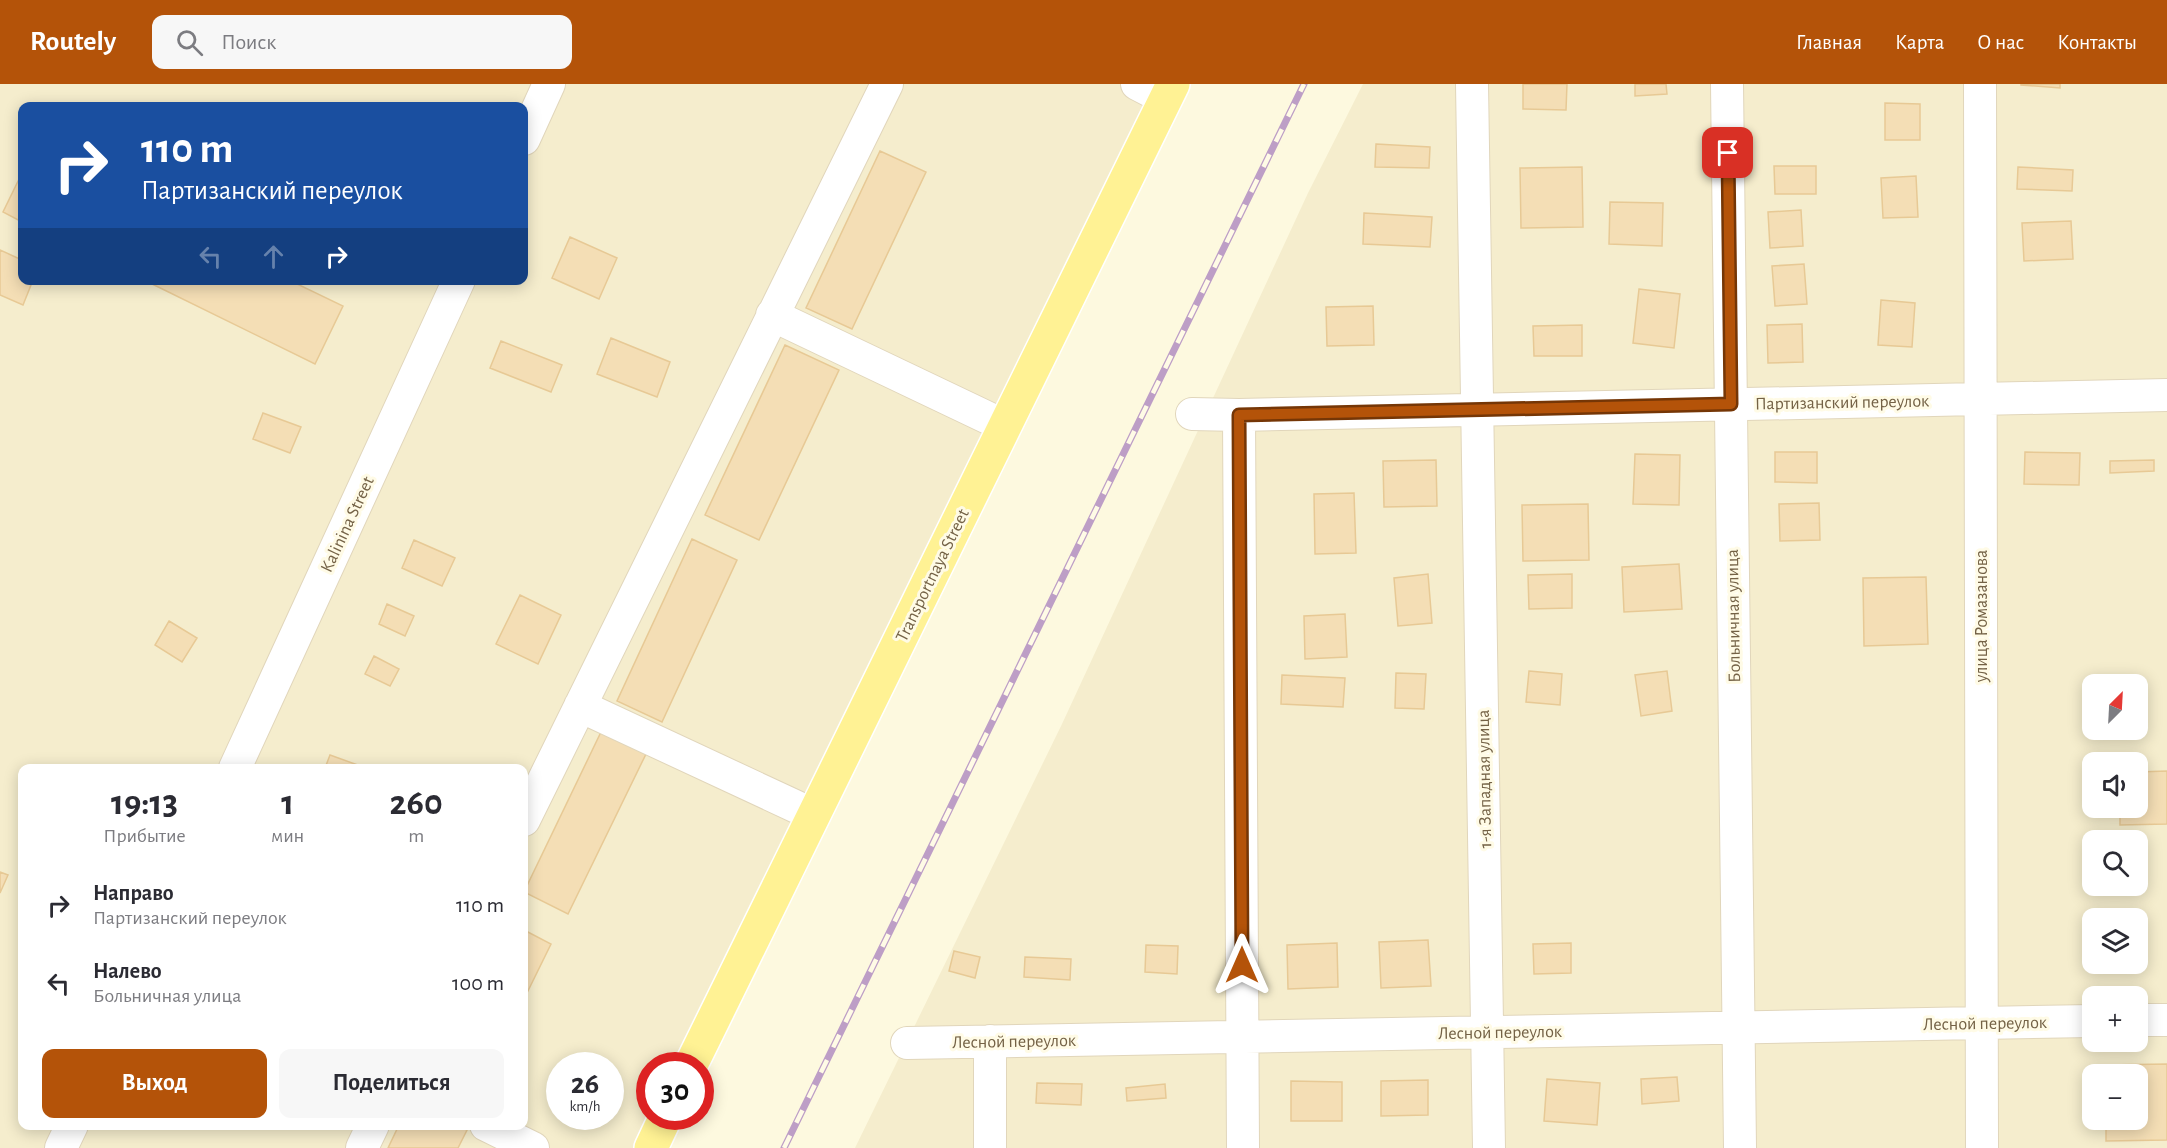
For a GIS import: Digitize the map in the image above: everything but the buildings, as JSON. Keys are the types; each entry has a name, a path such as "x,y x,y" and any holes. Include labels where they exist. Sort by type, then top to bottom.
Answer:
{"main road":[{"name":"Transportnaya Street","path":"697,1052 1170,91"},
{"path":"651,1148 659,1130"}],"street":[{"path":"528,130 549,84"},
{"path":"528,812 886,84"},
{"path":"1137,84 1170,91"},
{"name":"1-я Западная улица","path":"1472,84 1489,1148"},
{"name":"Больничная улица","path":"1727,84 1740,1148"},
{"name":"улица Ромазанова","path":"1980,84 1982,1148"},
{"name":"Kalinina Street","path":"237,764 457,285"},
{"path":"772,315 1005,426"},
{"name":"Партизанский переулок","path":"1192,414 1239,415 2167,395"},
{"path":"1239,415 1243,1148"},
{"path":"580,706 814,815"},
{"path":"2148,1020 2167,1020"},
{"name":"Лесной переулок","path":"907,1043 2082,1021"},
{"path":"990,1041 990,1148"},
{"path":"61,1148 70,1130"},
{"path":"362,1148 371,1130"},
{"path":"496,1130 532,1148"}],"shaded area":[{"path":"0,84 1173,84 697,1052 636,1052 636,1130 651,1130 651,1148 0,1148"},
{"path":"1363,84 2167,84 2167,1148 855,1148 1062,724 1308,193"}],"railway":[{"path":"784,1148 1304,84"}],"route":[{"path":"1242,965 1239,415 1731,404 1728,153"}]}
